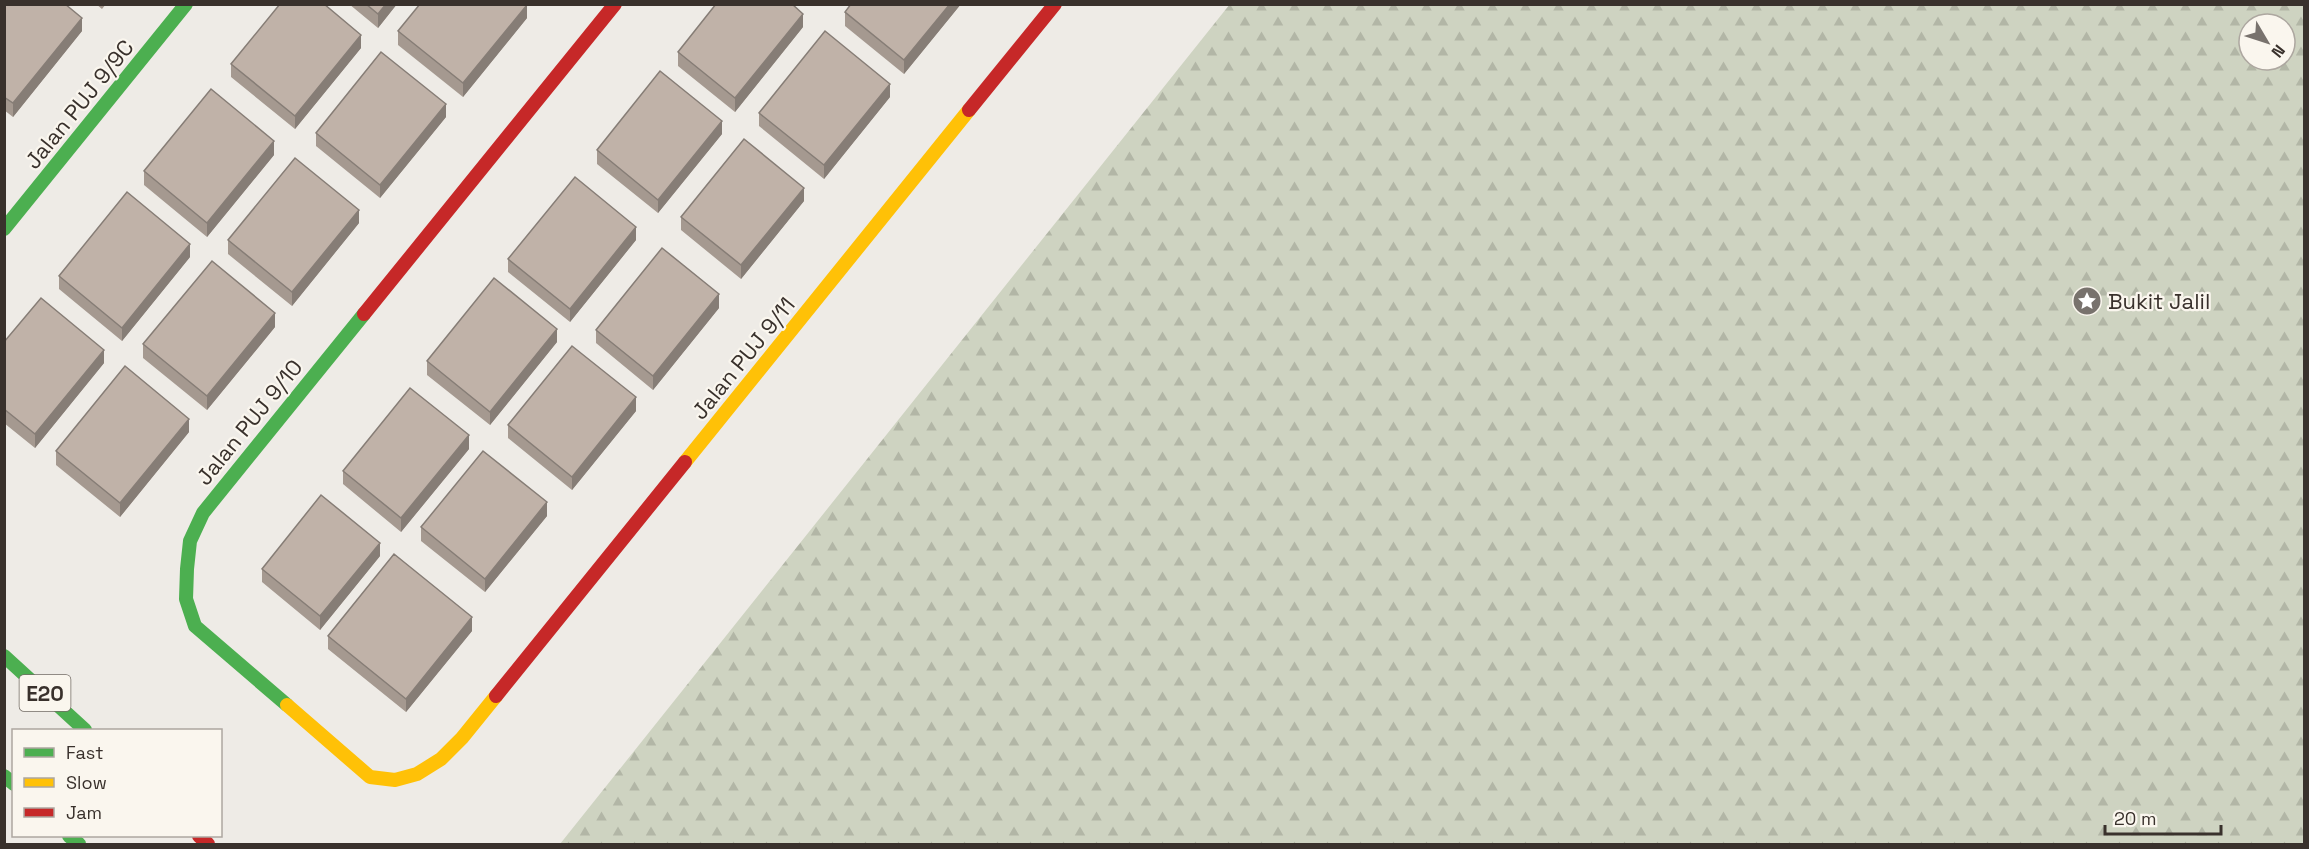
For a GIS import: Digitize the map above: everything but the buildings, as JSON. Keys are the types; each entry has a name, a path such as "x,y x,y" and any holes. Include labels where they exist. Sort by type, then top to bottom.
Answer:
{"main road":[{"name":"Jalan PUJ 9/9C","path":"4,229 186,4"},
{"name":"Jalan PUJ 9/10","path":"462,738 443,759 420,773 397,781 370,777 195,626 186,599 190,541 203,513 615,4"},
{"name":"Jalan PUJ 9/11","path":"462,738 1055,4"},
{"name":"E20","path":"4,656 84,729"}],"green space":[{"path":"1230,4 2304,5 2304,844 560,844"}],"traffic: fast":[{"path":"4,229 186,4"},
{"path":"287,705 195,626 186,599 190,541 203,513 364,314"},
{"path":"4,656 84,729"},
{"path":"4,776 12,782"},
{"path":"70,837 79,844"}],"traffic: slow":[{"path":"685,462 969,110"},
{"path":"287,705 370,777 395,780 417,774 441,759 462,738 496,696"}],"traffic: jam":[{"path":"364,314 615,4"},
{"path":"969,110 1055,4"},
{"path":"496,696 685,462"},
{"path":"200,837 208,844"}],"place":[{"name":"Bukit Jalil","path":"2087,301"}]}
